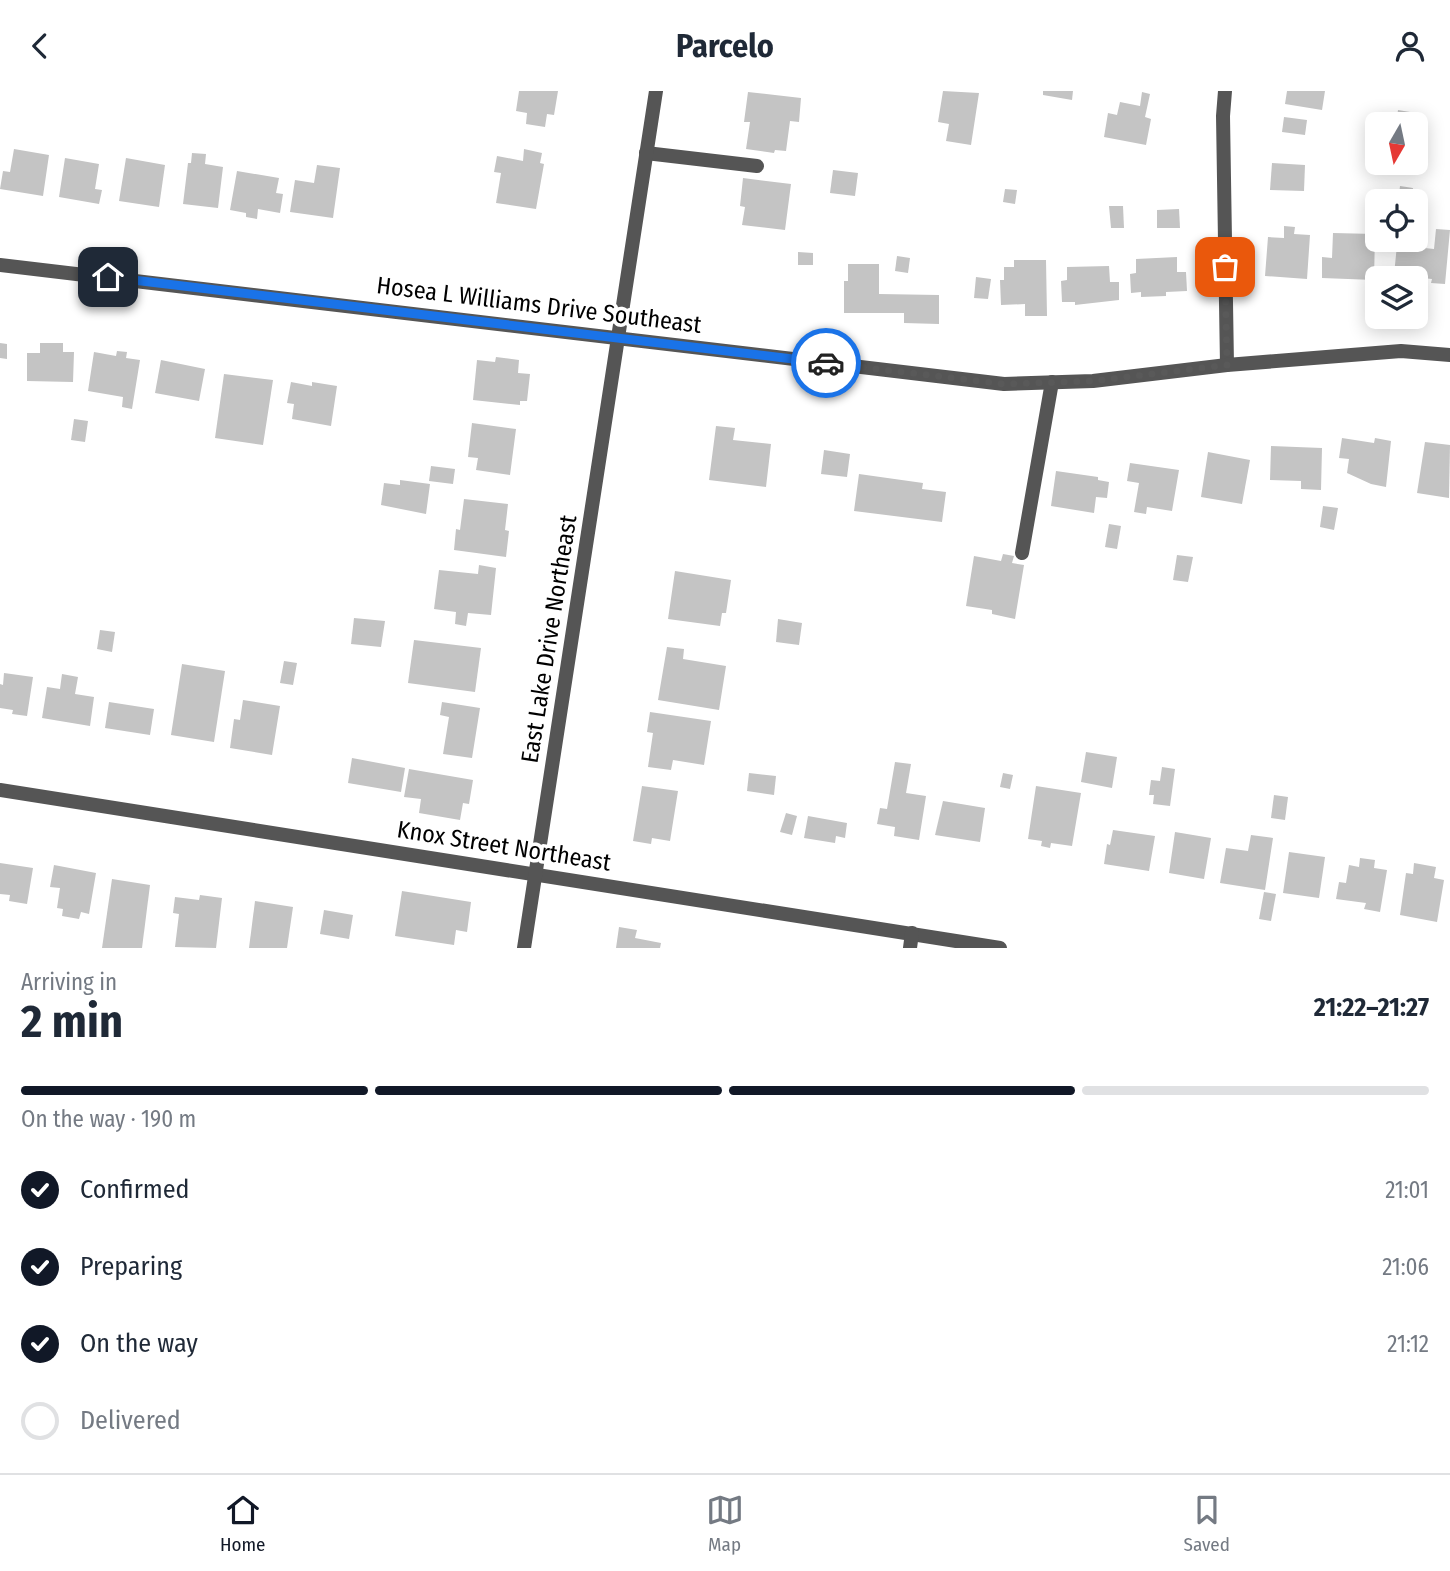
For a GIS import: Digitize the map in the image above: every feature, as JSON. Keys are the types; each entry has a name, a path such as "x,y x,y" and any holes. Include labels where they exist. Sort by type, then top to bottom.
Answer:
{"street":[{"name":"East Lake Drive Northeast","path":"524,948 656,91"},
{"path":"1225,91 1223,116 1227,365"},
{"path":"646,153 757,166"},
{"name":"Hosea L Williams Drive Southeast","path":"0,265 618,336 1004,384 1093,381 1227,365 1401,351 1450,355"},
{"path":"1022,553 1052,382"},
{"name":"Knox Street Northeast","path":"0,790 536,875 911,941 1000,948"}],"building":[{"path":"519,91 558,91 554,115 547,114 545,127 526,124 527,113 516,111"},
{"path":"943,91 979,93 971,145 946,141 949,124 938,122"},
{"path":"1043,91 1073,91 1072,100 1043,95"},
{"path":"1287,91 1325,91 1322,110 1285,104"},
{"path":"748,92 801,98 799,122 790,121 786,151 775,150 774,153 746,149 750,122 744,122"},
{"path":"1142,92 1150,94 1145,117 1151,119 1146,145 1104,137 1108,113 1117,115 1120,102 1140,106"},
{"path":"1284,117 1307,120 1305,135 1282,132"},
{"path":"14,149 49,155 43,196 0,189 3,171 10,172"},
{"path":"524,149 542,153 540,163 544,164 536,209 496,203 501,173 494,172 497,156 523,161"},
{"path":"192,153 206,154 205,164 223,167 218,208 183,204 188,163 191,163"},
{"path":"65,158 99,164 95,189 102,190 99,204 59,197"},
{"path":"126,158 165,165 159,207 119,201"},
{"path":"1272,163 1305,165 1304,191 1270,190"},
{"path":"317,165 340,168 333,218 290,212 295,180 314,183"},
{"path":"833,170 858,173 855,196 830,193"},
{"path":"237,171 279,178 276,193 283,194 280,213 258,209 257,219 246,217 246,213 230,210"},
{"path":"743,178 791,184 785,230 742,225 745,207 740,206"},
{"path":"1005,189 1017,190 1015,204 1003,202"},
{"path":"1109,206 1123,206 1124,228 1111,228"},
{"path":"1179,209 1180,228 1157,228 1157,210"},
{"path":"1284,226 1295,227 1294,234 1310,235 1307,279 1265,276 1268,237 1284,238"},
{"path":"1436,229 1450,230 1445,284 1431,283 1432,279 1428,279 1428,266 1395,266 1396,252 1428,252 1428,248 1434,249"},
{"path":"1333,233 1365,234 1365,252 1375,252 1374,266 1365,266 1365,280 1322,278 1322,257 1332,258"},
{"path":"798,252 813,253 813,265 798,265"},
{"path":"897,256 910,258 908,273 895,271"},
{"path":"1177,257 1177,272 1186,272 1187,291 1166,292 1166,296 1141,297 1141,292 1131,293 1130,274 1136,273 1136,259"},
{"path":"1014,260 1046,260 1047,316 1025,316 1025,304 1001,305 1000,280 1004,280 1004,267 1014,267"},
{"path":"848,264 879,264 879,294 939,295 939,324 904,323 904,313 844,313 844,281 848,281"},
{"path":"1109,266 1110,282 1119,282 1119,300 1075,305 1075,302 1062,302 1061,281 1067,280 1067,267"},
{"path":"976,277 991,279 988,299 974,298"},
{"path":"0,343 7,344 7,359 0,358"},
{"path":"40,343 63,343 63,352 74,352 73,382 27,381 27,353 40,353"},
{"path":"117,351 127,352 126,358 140,360 132,409 122,407 123,397 88,391 94,352 116,356"},
{"path":"496,357 519,360 518,373 530,374 527,401 520,401 520,405 473,400 477,360 495,362"},
{"path":"161,360 205,369 199,401 155,393"},
{"path":"224,374 273,380 263,445 215,438"},
{"path":"291,382 312,386 312,382 337,386 331,426 292,419 294,404 287,403"},
{"path":"74,419 88,421 85,442 71,440"},
{"path":"472,423 516,429 510,475 476,470 478,458 468,457"},
{"path":"716,426 735,428 733,440 771,444 766,487 709,480"},
{"path":"1342,438 1374,443 1375,438 1391,441 1386,487 1371,484 1347,473 1349,459 1339,458"},
{"path":"1425,442 1450,445 1449,498 1417,493"},
{"path":"1271,446 1322,448 1321,490 1301,489 1301,481 1270,480"},
{"path":"824,450 850,454 847,477 821,474"},
{"path":"1208,452 1250,460 1242,504 1201,497"},
{"path":"1130,463 1179,470 1172,511 1147,507 1146,514 1134,512 1139,483 1127,481"},
{"path":"431,466 455,469 453,484 429,481"},
{"path":"1056,471 1098,477 1098,480 1109,482 1107,498 1096,497 1094,513 1051,506"},
{"path":"859,474 923,483 922,489 946,492 942,522 854,511"},
{"path":"400,480 430,484 426,514 381,505 384,483 400,485"},
{"path":"464,499 508,504 506,557 454,550"},
{"path":"1323,506 1338,508 1334,530 1320,527"},
{"path":"1109,524 1121,526 1117,549 1105,547"},
{"path":"1003,554 1014,556 1012,563 1024,565 1015,619 992,614 992,610 966,606 974,556 1001,561"},
{"path":"1177,555 1193,557 1188,582 1173,580"},
{"path":"479,565 496,568 491,615 468,613 466,626 455,624 456,612 434,609 439,570 478,574"},
{"path":"675,571 731,580 726,613 722,613 720,626 668,619"},
{"path":"354,618 385,621 381,647 351,644"},
{"path":"778,619 802,623 799,645 776,642"},
{"path":"100,630 115,632 112,652 97,649"},
{"path":"414,640 481,648 475,692 408,683"},
{"path":"667,647 684,649 683,659 726,666 719,710 658,700"},
{"path":"284,661 297,663 293,685 280,683"},
{"path":"182,664 225,671 214,742 171,735"},
{"path":"4,673 33,677 27,716 12,714 13,710 0,708 0,684 3,685"},
{"path":"62,674 78,677 75,694 94,697 90,726 42,718 47,687 60,689"},
{"path":"243,700 280,706 272,755 230,748 234,719 240,720"},
{"path":"109,702 154,709 150,735 105,728"},
{"path":"442,702 480,708 472,758 443,754 449,717 440,715"},
{"path":"650,712 711,721 704,765 673,760 671,770 648,767 653,733 647,732"},
{"path":"1086,752 1117,757 1112,788 1081,782"},
{"path":"352,758 405,768 401,792 348,783"},
{"path":"895,762 911,764 906,793 926,796 919,840 894,836 895,827 877,824 880,808 887,809"},
{"path":"1162,767 1175,769 1170,806 1153,804 1154,795 1149,795 1151,780 1160,781"},
{"path":"409,769 473,780 469,804 463,803 460,820 419,813 421,799 404,797"},
{"path":"749,773 776,776 774,795 747,791"},
{"path":"1003,773 1013,775 1010,789 1000,787"},
{"path":"642,786 678,791 670,841 652,838 651,844 633,841"},
{"path":"1036,786 1081,793 1072,846 1051,843 1050,848 1041,846 1042,841 1028,839"},
{"path":"1274,795 1288,797 1285,820 1271,818"},
{"path":"943,801 985,808 980,842 935,835"},
{"path":"786,813 797,816 792,835 780,832"},
{"path":"808,816 847,823 845,838 836,836 835,843 804,838"},
{"path":"1113,830 1155,836 1149,871 1104,864 1107,844 1110,845"},
{"path":"1175,832 1211,838 1204,879 1169,873"},
{"path":"1251,835 1273,838 1265,890 1220,883 1226,848 1248,851"},
{"path":"1289,852 1325,857 1319,898 1283,893"},
{"path":"1360,858 1375,860 1374,868 1387,870 1380,912 1364,909 1366,903 1336,899 1339,882 1346,883 1349,865 1359,867"},
{"path":"0,863 33,868 27,904 9,901 10,895 0,894"},
{"path":"1414,863 1436,867 1434,878 1444,880 1437,922 1400,915 1406,873 1413,874"},
{"path":"54,865 96,873 89,914 81,912 79,919 62,916 63,909 57,908 60,888 50,887"},
{"path":"112,879 150,885 142,948 102,948"},
{"path":"402,891 471,902 467,932 456,930 454,945 395,936"},
{"path":"1264,892 1276,894 1271,921 1259,919"},
{"path":"200,895 222,898 216,948 175,947 179,914 173,913 175,897 199,900"},
{"path":"255,901 293,907 287,948 249,948"},
{"path":"324,910 353,915 349,939 320,934"},
{"path":"619,927 637,930 635,938 661,943 660,948 616,948"}],"way so far":[{"path":"826,363 1004,384 1093,381 1227,365 1225,267"}],"route":[{"path":"108,277 826,363"}]}
